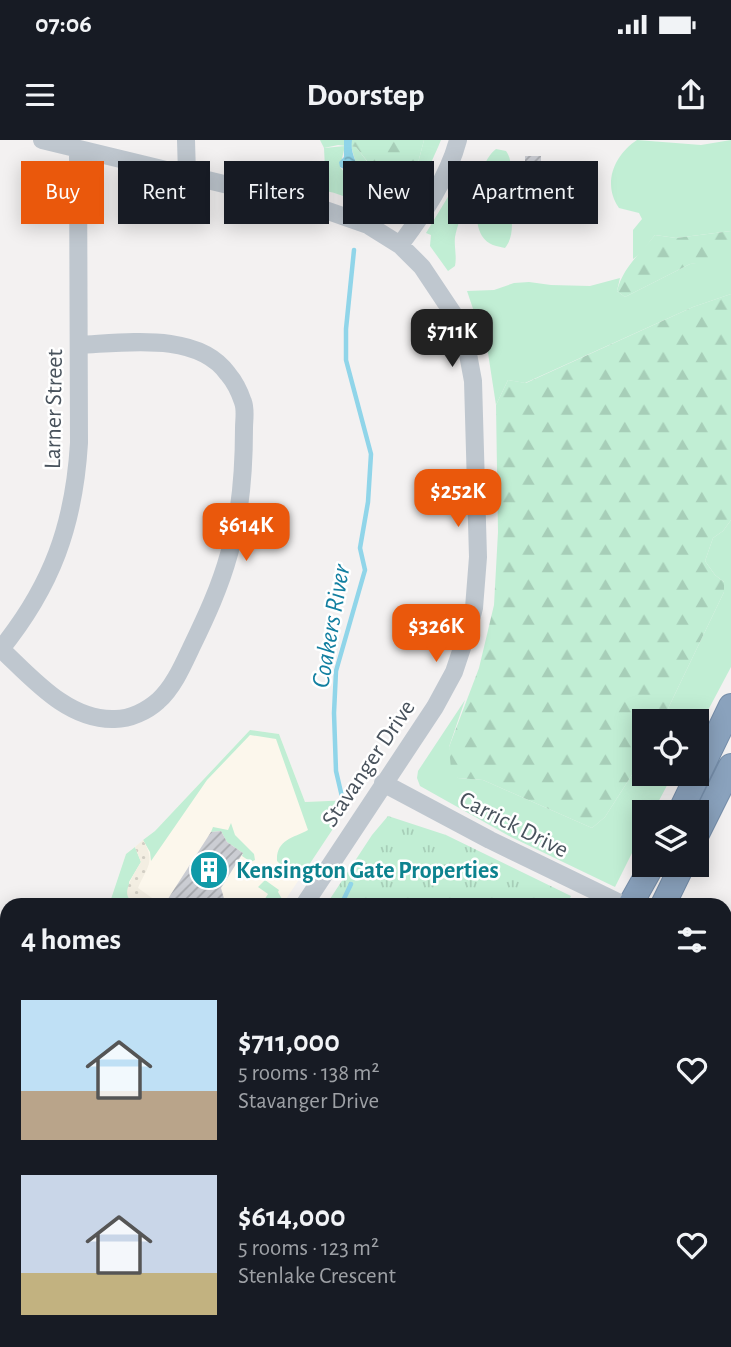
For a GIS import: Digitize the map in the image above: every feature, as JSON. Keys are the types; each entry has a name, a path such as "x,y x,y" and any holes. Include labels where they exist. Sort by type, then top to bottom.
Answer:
{"highway":[{"path":"686,800 731,706"},
{"path":"709,811 731,766"},
{"path":"634,898 646,877"},
{"path":"639,898 648,877"},
{"path":"667,898 678,877"},
{"path":"672,898 680,877"}],"street":[{"name":"Stavanger Drive","path":"42,140 130,161"},
{"path":"186,140 187,161"},
{"path":"400,245 438,187 458,140"},
{"name":"Larner Street","path":"0,649 24,618 56,558 77,484 78,149"},
{"name":"Stavanger Drive","path":"210,180 338,213 368,225 400,245 430,276 458,321 469,358 475,410 478,557 474,608 454,672 424,724 309,898"},
{"path":"0,649 61,702 79,713 97,718 134,716 159,701 179,674 208,611 229,554 240,502 244,403 228,373 205,354 172,343 79,345"},
{"name":"Carrick Drive","path":"383,783 490,840 609,898"}],"shaded area":[{"path":"250,730 279,734 305,802 352,800 287,898 111,898 126,854 155,831"}],"green space":[{"path":"320,140 424,140 419,161 368,161 356,147 338,145 324,148"},
{"path":"424,140 441,140 431,161 419,161"},
{"path":"637,140 701,145 731,140 731,231 676,238 655,235 633,259 633,230 642,219 639,213 619,208 611,189 611,180 622,154"},
{"path":"345,146 340,167 343,171 343,196 329,192 329,161 325,161 324,148"},
{"path":"351,146 356,147 367,161 355,161"},
{"path":"496,149 506,151 510,161 486,161"},
{"path":"448,197 448,224 458,224 455,237 455,266 448,271 430,246 431,235 426,233 434,224"},
{"path":"477,224 512,224 509,242 505,248 492,245 484,239"},
{"path":"731,231 731,260 690,264 625,297 617,291 628,268 655,235 676,238"},
{"path":"731,260 731,294 693,307 525,383 508,380 496,405 488,353 467,291 494,290 514,283 529,282 590,286 620,278 617,291 625,297 690,264"},
{"path":"731,294 731,520 723,531 713,538 705,561 724,582 724,592 668,709 632,709 632,775 605,817 592,828 483,780 458,778 451,769 449,747 479,668 494,605 498,532 496,405 508,380 526,383 693,307"},
{"path":"731,520 731,667 709,709 668,709 724,592 724,582 705,561 713,538 723,531"},
{"path":"465,700 449,747 458,778 483,780 592,828 605,817 632,775 632,786 667,786 659,800 632,800 632,853 615,887 511,837 420,786 418,771"},
{"path":"250,730 279,734 305,802 352,800 307,868 290,874 277,861 282,844 308,830 276,739 250,735 207,780 151,861 150,852 143,840 155,831"},
{"path":"388,816 446,835 571,896 331,898 372,835"},
{"path":"231,823 235,835 254,854 255,860 251,862 242,856 243,853 227,842 221,831 211,832 213,827 228,830"},
{"path":"135,847 141,862 129,882 131,898 111,898 126,854"},
{"path":"265,880 279,890 281,898 265,898 268,894 258,887"}],"sand":[{"path":"143,840 147,848 150,859 138,888 152,898 128,896 130,883 141,862 135,847"}],"water":[{"path":"344,140 352,140 355,161 343,161 343,168 339,162 344,157"}],"building":[{"path":"525,156 541,156 541,161 525,161"},
{"name":"Kensington Gate Properties","path":"221,831 227,842 243,853 221,888 224,898 169,898 211,832"}],"waterway":[{"name":"Coakers River","path":"343,801 336,771 336,671 365,570 360,548 368,502 371,454 346,360 346,329 354,250"},
{"name":"Coakers River","path":"344,898 351,884"}],"place":[{"name":"Kensington Gate Properties","path":"209,870"}]}
